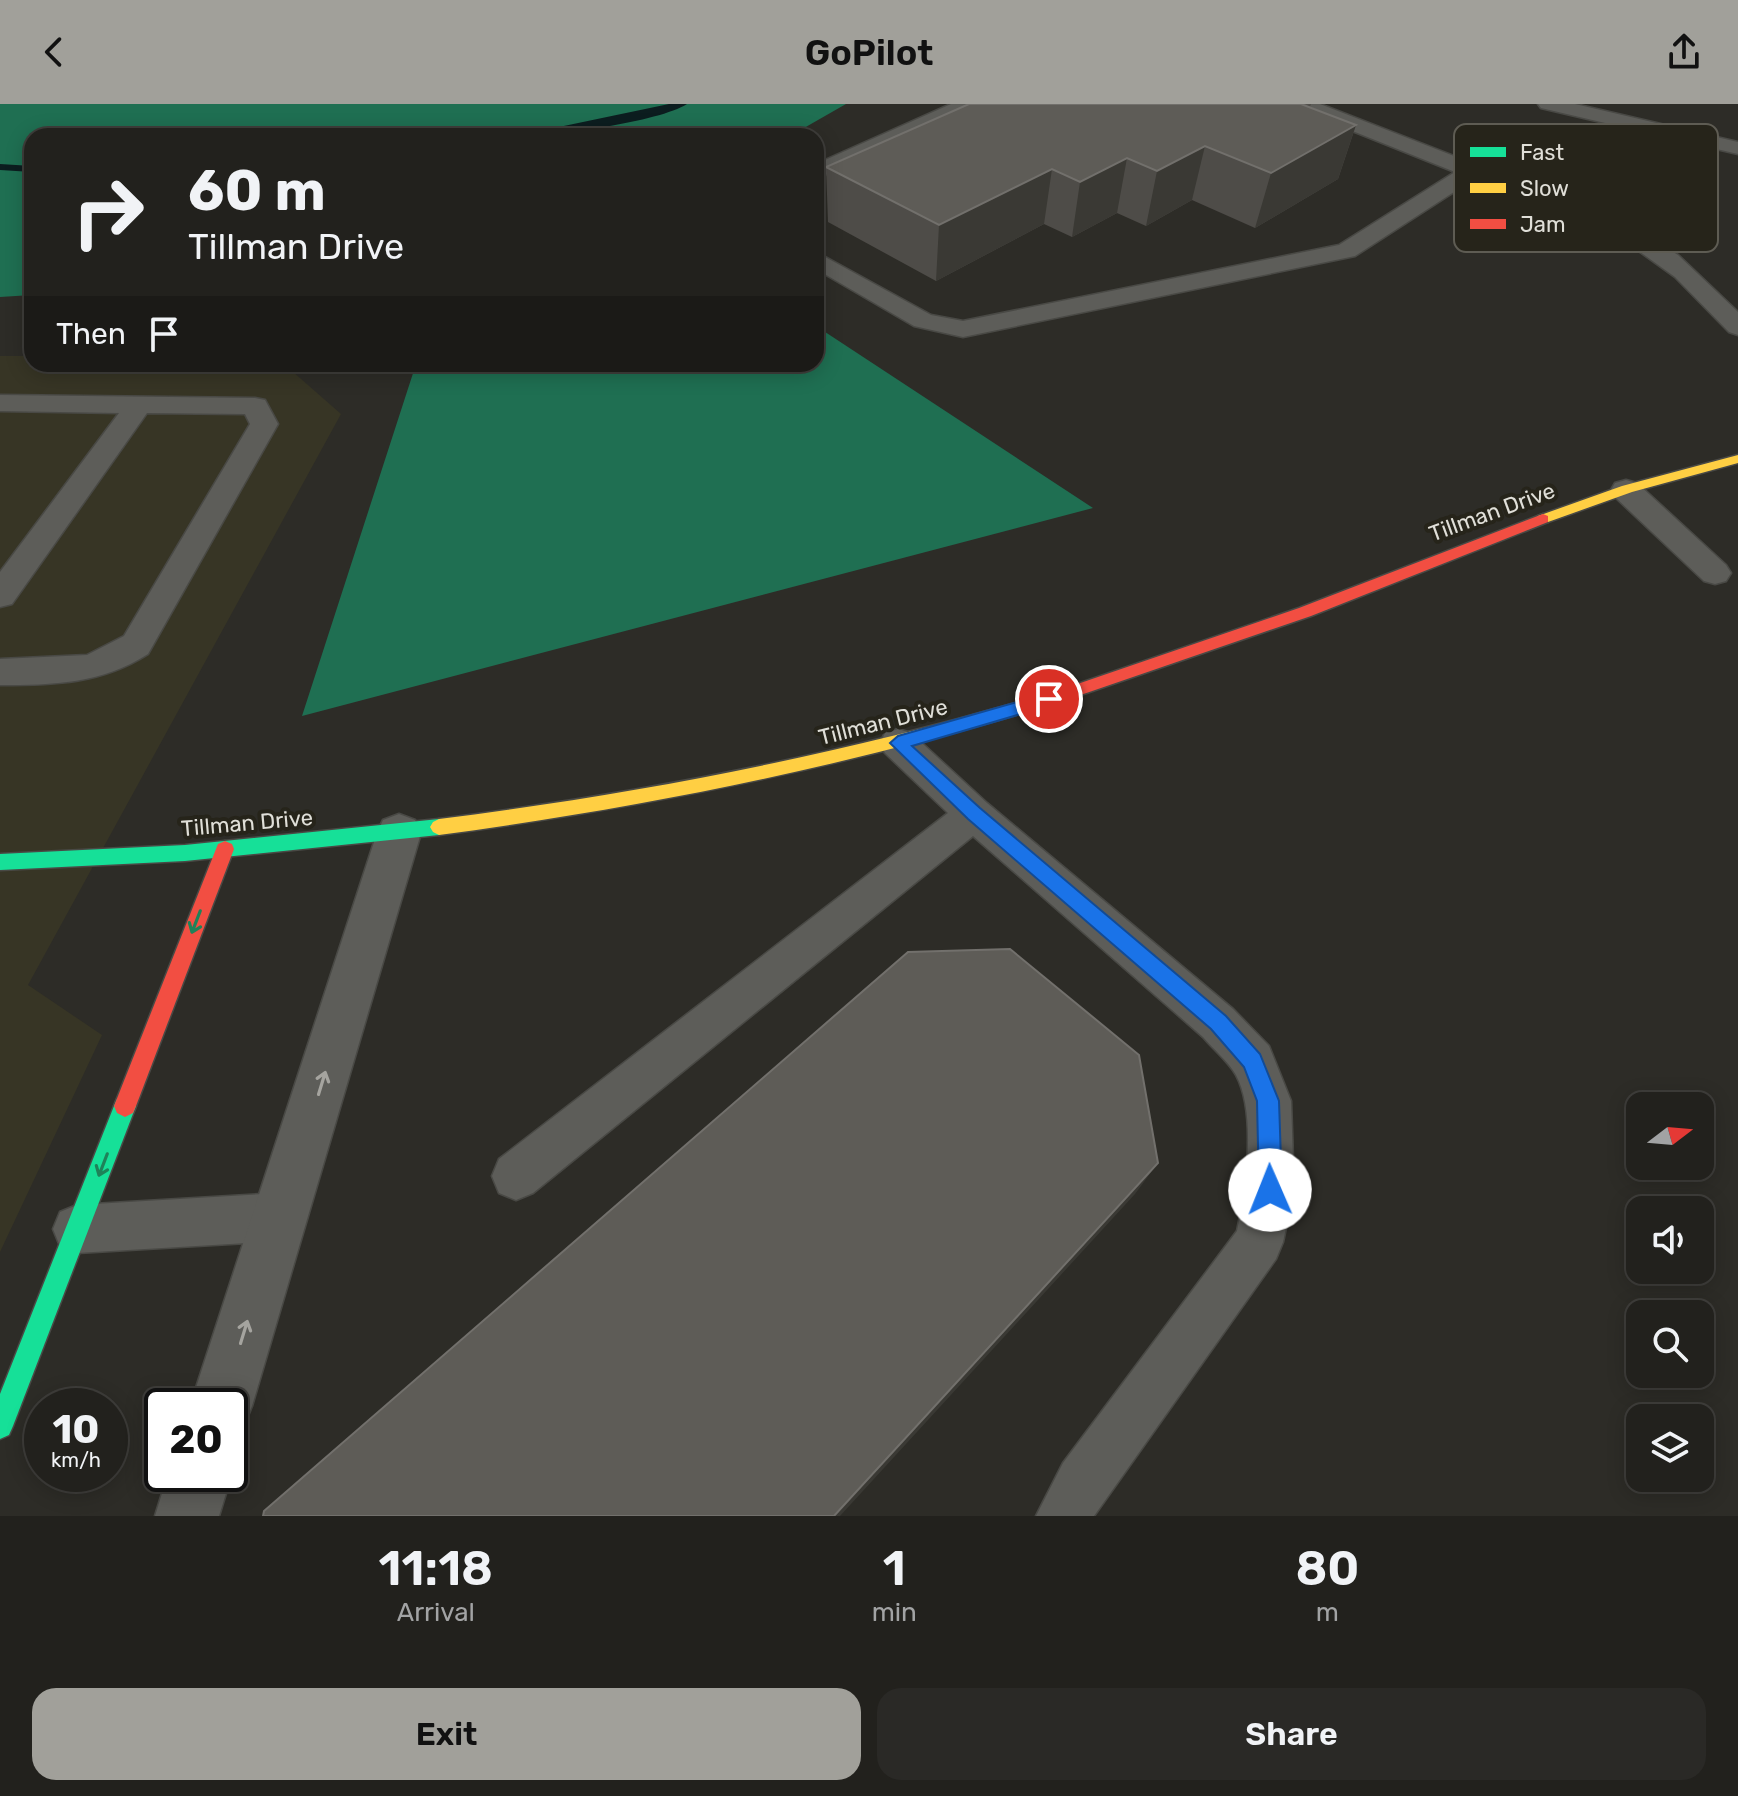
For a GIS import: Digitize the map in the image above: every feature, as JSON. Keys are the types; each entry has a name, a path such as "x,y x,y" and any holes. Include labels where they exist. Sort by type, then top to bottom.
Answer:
{"street":[{"name":"Tillman Drive","path":"0,862 225,849 399,833 622,802 898,743 967,726 1185,655 1306,611 1493,536 1626,490 1738,459"},
{"path":"227,1388 399,833"},
{"path":"0,1426 225,849"},
{"path":"187,1516 194,1492"}],"lane":[{"path":"824,168 968,104"},
{"path":"1302,104 1454,161"},
{"path":"1548,104 1634,124"},
{"path":"1718,143 1738,148"},
{"path":"824,264 923,321 963,329 1347,251 1454,182"},
{"path":"1663,252 1686,270 1738,327"},
{"path":"0,403 255,406 264,424 136,645 116,660 82,672 0,672"},
{"path":"0,596 139,405"},
{"path":"1626,490 1715,573"},
{"path":"898,743 974,814 1218,1023 1253,1061 1268,1101 1270,1190 1259,1242 1082,1482 1064,1516"},
{"path":"516,1176 974,814"},
{"path":"77,1229 280,1217"}],"shaded area":[{"path":"0,356 24,356 24,372 293,372 341,414 28,985 102,1035 0,1252"}],"green space":[{"path":"0,104 846,104 804,128 24,128 24,296 0,297"},
{"path":"824,331 1093,508 302,716 413,372 824,372"}],"building":[{"path":"969,104 1301,104 1356,125 1271,173 1205,146 1157,171 1127,158 1080,182 1052,169 939,225 826,167"},
{"path":"1010,949 1139,1055 1158,1163 834,1516 263,1516 264,1511 908,952"}],"waterway":[{"path":"571,128 620,120 682,104"},
{"path":"0,167 24,168"}],"traffic: fast":[{"path":"0,862 185,853 439,827"},
{"path":"0,1426 125,1106"}],"traffic: slow":[{"path":"1543,519 1627,489 1738,459"},
{"path":"439,827 598,805 756,776 912,739 1066,694"}],"traffic: jam":[{"path":"1066,694 1305,612 1543,519"},
{"path":"125,1106 225,849"}],"route":[{"path":"1049,699 967,726 898,743 974,814 1218,1023 1253,1061 1268,1101 1270,1190"}]}
